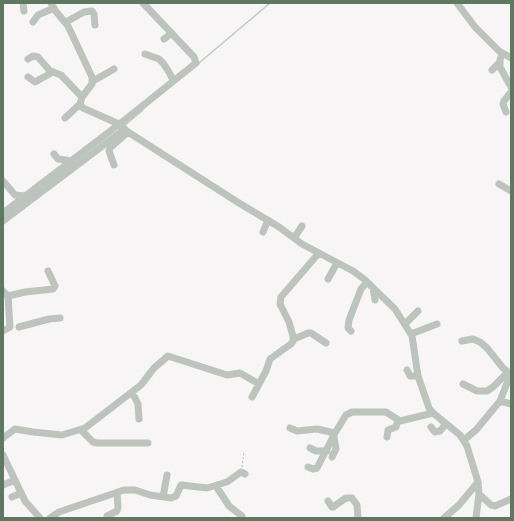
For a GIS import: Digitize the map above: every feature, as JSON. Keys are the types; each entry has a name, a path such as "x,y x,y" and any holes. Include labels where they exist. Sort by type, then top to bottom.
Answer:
{"street":[{"path":"23,3 24,11"},
{"path":"3,221 123,128 174,80 194,65 196,61 143,3"},
{"path":"457,3 501,58 500,67 510,82"},
{"path":"33,22 38,15 52,5 66,22 93,81"},
{"path":"66,22 84,12 92,11 94,14 95,25"},
{"path":"164,39 172,33"},
{"path":"145,54 159,59 174,80"},
{"path":"28,59 33,56 38,57 53,72 61,75 81,100 83,108 123,128 238,203 268,220 318,254 353,271 391,304 411,334 414,343 418,376 426,402 433,413 464,440 478,482 479,494 476,518"},
{"path":"501,58 511,58"},
{"path":"492,70 501,58"},
{"path":"65,118 81,100 93,81 114,69"},
{"path":"28,77 35,82 53,72"},
{"path":"506,112 504,101 511,92"},
{"path":"3,213 72,161 123,128"},
{"path":"114,165 109,151 123,128"},
{"path":"54,154 58,160 72,161"},
{"path":"3,181 15,195 26,196"},
{"path":"499,184 511,191"},
{"path":"263,232 268,220"},
{"path":"294,238 302,226"},
{"path":"294,339 289,322 280,304 280,300 283,294 318,254"},
{"path":"328,279 337,263"},
{"path":"48,272 55,286 53,289 6,293 10,327 60,318"},
{"path":"351,331 348,328 349,320 361,289 367,282"},
{"path":"373,287 376,300"},
{"path":"405,324 418,311"},
{"path":"411,334 437,324"},
{"path":"252,397 270,359 291,344 294,339 310,333 326,343"},
{"path":"462,341 473,339 483,344 510,373"},
{"path":"3,438 15,428 33,432 62,435 81,430 133,394 154,368 168,356 227,375 240,373 259,384"},
{"path":"408,370 410,376 418,376"},
{"path":"463,384 477,391 487,391 510,373"},
{"path":"464,440 476,430 500,401 510,373"},
{"path":"133,394 138,404 139,419"},
{"path":"500,401 511,404"},
{"path":"308,467 313,469 317,468 346,415 352,412 386,412 398,420"},
{"path":"398,420 433,413"},
{"path":"387,437 388,430 396,427 398,420"},
{"path":"430,427 438,432 442,430 446,424"},
{"path":"290,428 297,431 317,429 335,435"},
{"path":"81,430 93,442 97,443 148,443"},
{"path":"332,457 336,449 335,435"},
{"path":"310,448 316,451 327,451"},
{"path":"3,455 28,506 40,518"},
{"path":"50,518 59,512 117,493 130,490 163,497 174,497 181,485 201,488 216,486 243,473"},
{"path":"163,497 167,475"},
{"path":"3,486 15,480"},
{"path":"444,518 459,504 478,482"},
{"path":"216,486 229,506 242,516"},
{"path":"12,497 21,493"},
{"path":"107,516 117,511 117,493"},
{"path":"479,494 491,505 495,506 511,499"},
{"path":"328,501 333,507 346,498 352,498 357,505 358,518"},
{"path":"471,518 472,511 476,510"}],"path":[{"path":"243,473 244,451"}],"waterway":[{"path":"199,63 270,3"},
{"path":"124,126 143,110"}]}
